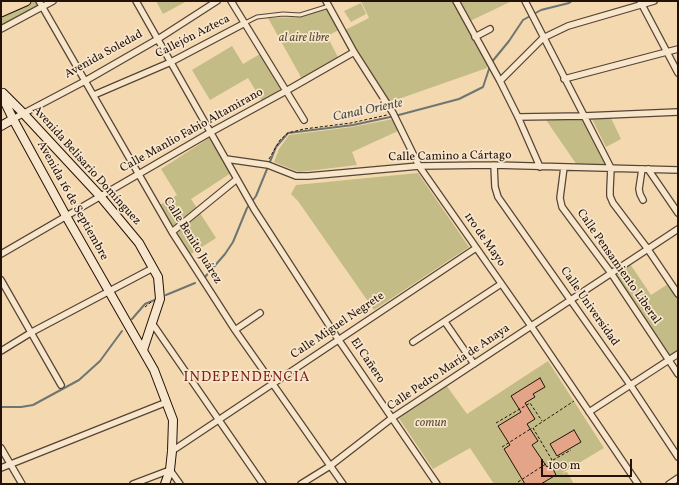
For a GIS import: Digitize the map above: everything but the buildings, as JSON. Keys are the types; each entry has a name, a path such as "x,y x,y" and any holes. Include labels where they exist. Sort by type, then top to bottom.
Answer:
{"main road":[{"path":"1,4 8,1"},
{"path":"1,12 26,1"},
{"name":"Avenida Belisario Domínguez","path":"1,93 23,113 100,196 139,244 158,277 160,299 143,350"},
{"name":"Avenida 16 de Septiembre","path":"1,93 13,119 66,216 154,370 167,402 172,420 172,451 170,470 165,484"},
{"name":"Avenida Soledad","path":"1,126 13,119"}],"street":[{"name":"Calle Benito Juárez","path":"38,1 94,95 172,232 235,330 343,484"},
{"path":"1,29 53,1"},
{"path":"136,1 237,179 172,232"},
{"name":"Avenida Soledad","path":"13,119 85,81 158,39 217,1"},
{"path":"231,1 304,120"},
{"path":"456,1 500,81 540,167"},
{"path":"525,1 611,168 610,196 613,203 647,248 678,294"},
{"path":"500,81 543,38 568,26 641,3 654,1"},
{"path":"641,3 678,73"},
{"name":"1ro de Mayo","path":"327,4 354,52 393,113 419,166 531,326 638,484"},
{"name":"Callejón Azteca","path":"94,95 171,62 245,23"},
{"path":"476,37 490,28"},
{"path":"564,79 678,49"},
{"name":"Calle Manlio Fabio Altamirano","path":"1,254 211,132 354,52"},
{"path":"518,117 678,112"},
{"name":"Calle Camino a Cártago","path":"226,159 267,165 296,176 419,166 564,167 678,170"},
{"name":"Calle Universidad","path":"494,166 495,187 498,197 571,300 678,457"},
{"name":"Calle Pensamiento Liberal","path":"564,167 560,198 562,207 611,273 678,374"},
{"path":"643,200 640,194 640,189 645,169"},
{"path":"645,169 678,213"},
{"name":"El Cañero","path":"237,179 254,209 338,339 437,484"},
{"name":"Calle Pedro María de Anaya","path":"301,484 330,466 392,418 647,248 678,229"},
{"name":"Calle Miguel Negrete","path":"172,451 476,248"},
{"path":"1,351 32,332 153,268"},
{"path":"1,280 61,384"},
{"path":"413,342 501,284"},
{"path":"235,330 260,313"},
{"path":"445,322 474,364"},
{"path":"152,324 263,484"},
{"path":"589,412 678,354"},
{"path":"1,468 167,402"},
{"path":"1,448 22,484"},
{"path":"133,484 170,470 180,484"},
{"path":"669,484 678,478"}],"lane":[{"name":"Callejón Azteca","path":"245,23 257,17 283,14 300,15 327,4"}],"path":[{"path":"267,165 280,140 288,133 304,129 383,117 393,113"},
{"path":"502,447 580,398"},
{"path":"496,423 530,403 542,422"},
{"path":"533,428 552,460"},
{"path":"518,482 552,460 571,450"}],"green space":[{"path":"34,1 38,1 41,6 1,30 1,18"},
{"path":"156,1 187,1 163,14"},
{"path":"361,1 456,1 491,57 487,68 390,102 345,30 369,18"},
{"path":"460,1 512,1 470,21"},
{"path":"361,3 366,14 351,22 344,11"},
{"name":"al aire libre","path":"328,8 339,30 327,36 339,59 302,79 268,18 302,17"},
{"name":"al aire libre","path":"232,46 243,64 260,54 281,89 262,101 248,78 210,100 192,70"},
{"path":"583,118 608,166 577,165 546,120"},
{"path":"611,118 621,139 606,147 592,119"},
{"path":"393,119 398,131 352,152 357,165 299,172 274,162 279,149 289,135 352,127"},
{"path":"209,138 231,173 191,199 216,238 191,254 160,205 177,195 161,169"},
{"path":"418,173 469,247 374,310 298,201 291,194 296,185"},
{"path":"630,264 651,295 668,284 678,298 678,351 669,358 615,273"},
{"name":"comun","path":"548,361 604,448 562,473 567,472 574,484 494,484 470,448 433,469 398,417 446,385 467,414"}],"waterway":[{"name":"Canal Oriente","path":"205,277 225,254 233,242 247,208 256,196 276,147 288,133 353,125 395,116 459,99 483,87 491,63 509,41 523,20 541,10 572,1"},
{"name":"Canal Oriente","path":"166,295 195,283"},
{"name":"Canal Oriente","path":"132,319 145,304 157,299"},
{"name":"Canal Oriente","path":"1,407 21,407 33,405 79,380 100,361 122,331"}],"district":[{"name":"INDEPENDENCIA","path":"247,378"}]}
